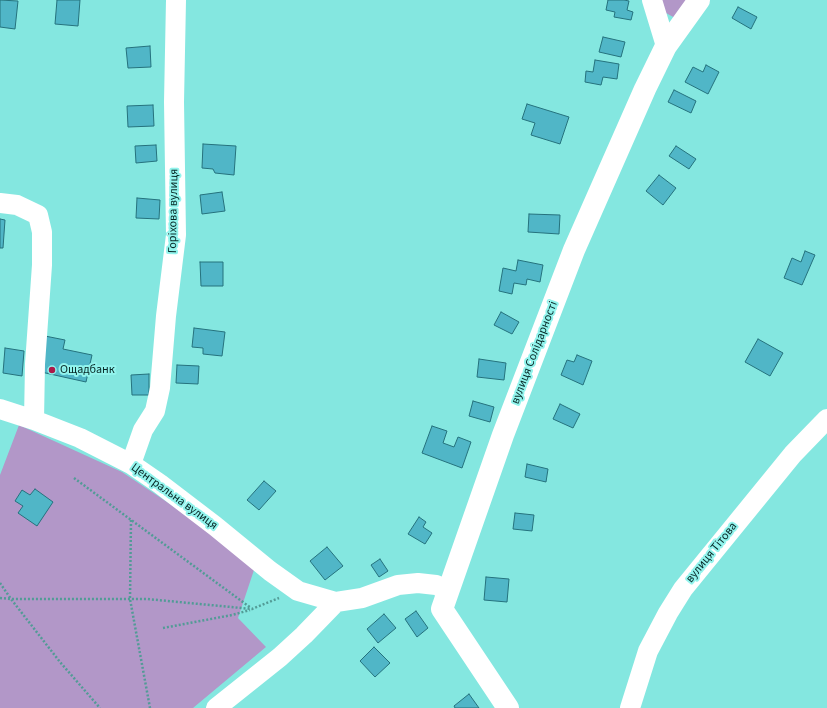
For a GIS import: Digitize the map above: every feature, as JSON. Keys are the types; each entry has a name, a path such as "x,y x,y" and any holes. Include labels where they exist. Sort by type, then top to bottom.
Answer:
{"main road":[{"name":"вулиця Солідарності","path":"504,707 442,609 503,435 574,250 645,89 666,46 698,0"}],"street":[{"name":"Горіхова вулиця","path":"131,464 143,430 155,411 160,388 166,316 176,235 174,102 176,0"},
{"path":"652,0 666,46"},
{"path":"0,203 17,205 38,215 42,232 42,265 35,364 34,420"},
{"name":"Центральна вулиця","path":"0,409 34,420 80,438 131,464 160,484 270,571 298,591 336,602 362,598 398,585 411,583 436,585 448,590"},
{"name":"вулиця Тітова","path":"630,708 648,651 668,613 683,589 793,454 827,419"},
{"path":"216,708 280,658 336,602"}],"path":[{"path":"74,478 252,609"},
{"path":"131,520 130,599 150,708"},
{"path":"0,583 60,662 100,708"},
{"path":"162,628 232,615 298,591"},
{"path":"0,598 147,599 252,609"}],"shaded area":[{"path":"659,0 691,0 675,18 666,13"},
{"path":"19,425 122,472 209,530 254,570 238,618 266,647 193,708 0,708 0,475"}],"building":[{"path":"0,0 18,1 15,29 0,27"},
{"path":"57,0 80,0 78,26 55,24"},
{"path":"608,0 629,1 627,10 633,12 631,20 614,17 615,12 606,10"},
{"path":"738,7 757,17 751,29 732,18"},
{"path":"603,37 625,42 621,57 599,52"},
{"path":"150,46 151,67 128,68 126,48"},
{"path":"595,60 619,64 617,79 603,77 601,85 585,82 586,71 593,72"},
{"path":"706,65 719,72 708,94 685,82 693,67 703,72"},
{"path":"674,90 696,101 691,113 668,102"},
{"path":"527,104 569,117 560,144 531,135 535,123 522,119"},
{"path":"153,105 154,126 128,127 127,106"},
{"path":"203,144 236,146 234,175 215,173 213,169 202,168"},
{"path":"156,145 157,161 136,163 135,146"},
{"path":"676,146 696,159 689,169 669,156"},
{"path":"659,175 676,188 663,205 646,191"},
{"path":"222,192 225,211 202,214 200,195"},
{"path":"137,198 160,200 159,219 136,218"},
{"path":"529,214 560,215 559,234 528,232"},
{"path":"0,219 5,220 3,248 0,248"},
{"path":"805,251 815,255 802,285 784,278 792,258 801,262"},
{"path":"518,260 543,265 540,282 527,279 526,285 514,283 512,294 499,291 503,268 516,271"},
{"path":"200,262 223,262 223,286 201,286"},
{"path":"501,312 519,322 512,334 494,325"},
{"path":"194,328 225,332 222,356 203,354 203,348 192,347"},
{"path":"45,336 65,340 63,349 92,355 86,382 41,372"},
{"path":"758,339 783,353 770,376 745,362"},
{"path":"5,348 24,351 22,376 3,373"},
{"path":"577,355 592,361 583,385 561,375 567,360 574,362"},
{"path":"479,359 506,363 504,380 477,377"},
{"path":"177,365 199,366 198,384 176,383"},
{"path":"149,374 149,395 132,395 131,375"},
{"path":"473,401 494,407 490,422 469,416"},
{"path":"560,404 580,414 573,428 553,419"},
{"path":"432,426 447,431 443,443 454,447 458,437 471,442 462,468 422,453"},
{"path":"527,464 548,469 546,482 525,477"},
{"path":"264,481 276,491 259,510 247,500"},
{"path":"35,489 53,502 37,526 18,513 23,506 15,501 22,490 30,495"},
{"path":"515,513 534,515 532,531 513,529"},
{"path":"419,517 426,522 423,527 432,533 425,544 408,534"},
{"path":"327,547 343,566 325,580 310,561"},
{"path":"380,559 388,571 379,577 371,565"},
{"path":"486,577 509,579 507,602 484,600"},
{"path":"416,611 428,628 417,637 405,619"},
{"path":"384,614 396,628 378,643 367,629"},
{"path":"374,647 390,663 375,677 360,661"},
{"path":"469,694 479,708 455,708 454,706"}],"place":[{"name":"Ощадбанк","path":"52,370"}]}
